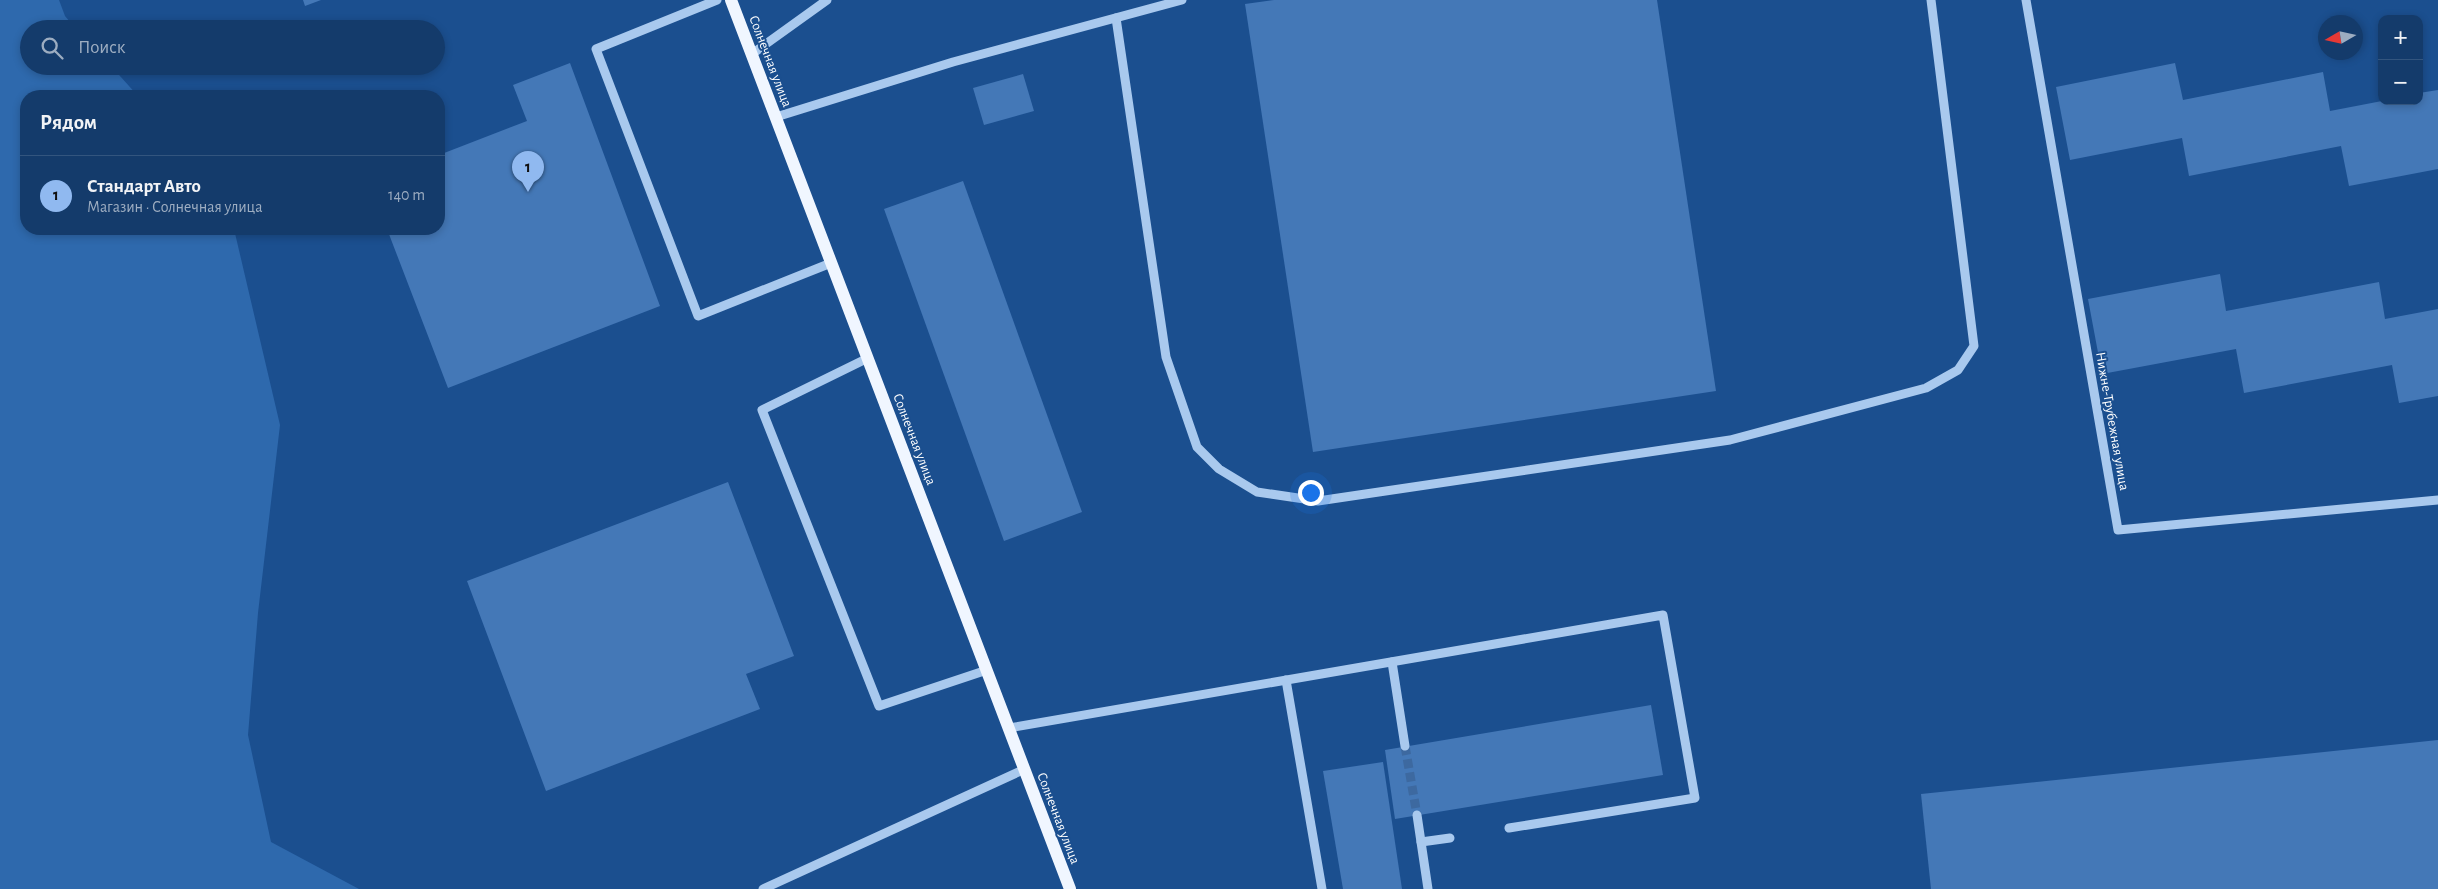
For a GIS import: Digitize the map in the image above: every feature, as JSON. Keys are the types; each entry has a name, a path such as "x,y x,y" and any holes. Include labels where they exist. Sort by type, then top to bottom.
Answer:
{"main road":[{"name":"Солнечная улица","path":"731,0 1070,889"}],"street":[{"path":"717,0 596,49 698,316 831,263"},
{"path":"752,54 826,0"},
{"path":"776,117 953,62 1182,0"},
{"path":"1116,18 1166,358 1197,448 1219,469 1258,492 1318,501 1730,440 1926,388 1958,370 1974,346 1930,0"},
{"name":"Нижне-Трубежная улица","path":"2026,0 2118,530 2438,500"},
{"path":"868,358 762,410 879,706 987,670"},
{"path":"1009,728 1663,615 1695,798 1509,828"},
{"path":"1392,662 1405,746"},
{"path":"1286,680 1322,889"},
{"path":"763,889 1025,769"},
{"path":"1416,815 1428,889"},
{"path":"1421,842 1450,838"}],"shaded area":[{"path":"0,0 59,0 68,20 20,20 20,75 119,75 133,90 20,90 20,235 235,235 280,425 258,613 248,735 271,842 359,889 0,889"}],"building":[{"path":"303,0 321,0 305,6"},
{"path":"1274,0 1657,0 1716,391 1313,452 1245,4"},
{"path":"570,63 660,306 448,388 389,235 445,235 445,153 527,121 513,85"},
{"path":"2175,63 2183,100 2323,72 2330,111 2378,102 2378,105 2423,105 2423,92 2438,90 2438,169 2349,186 2341,146 2189,176 2182,138 2070,160 2056,87"},
{"path":"1023,74 1034,111 984,125 973,88"},
{"path":"963,181 1082,512 1004,541 884,209"},
{"path":"2220,274 2226,311 2379,282 2385,319 2438,309 2438,396 2399,403 2392,365 2244,393 2236,349 2102,374 2088,299"},
{"path":"728,482 794,656 746,674 760,709 546,791 467,581"},
{"path":"1651,705 1663,775 1395,819 1385,750"},
{"path":"2438,740 2438,889 1931,889 1921,794"},
{"path":"1383,762 1402,889 1343,889 1323,771"}],"tunnel":[{"path":"1405,746 1417,815"}],"place":[{"name":"Стандарт Авто","path":"528,192"}]}
